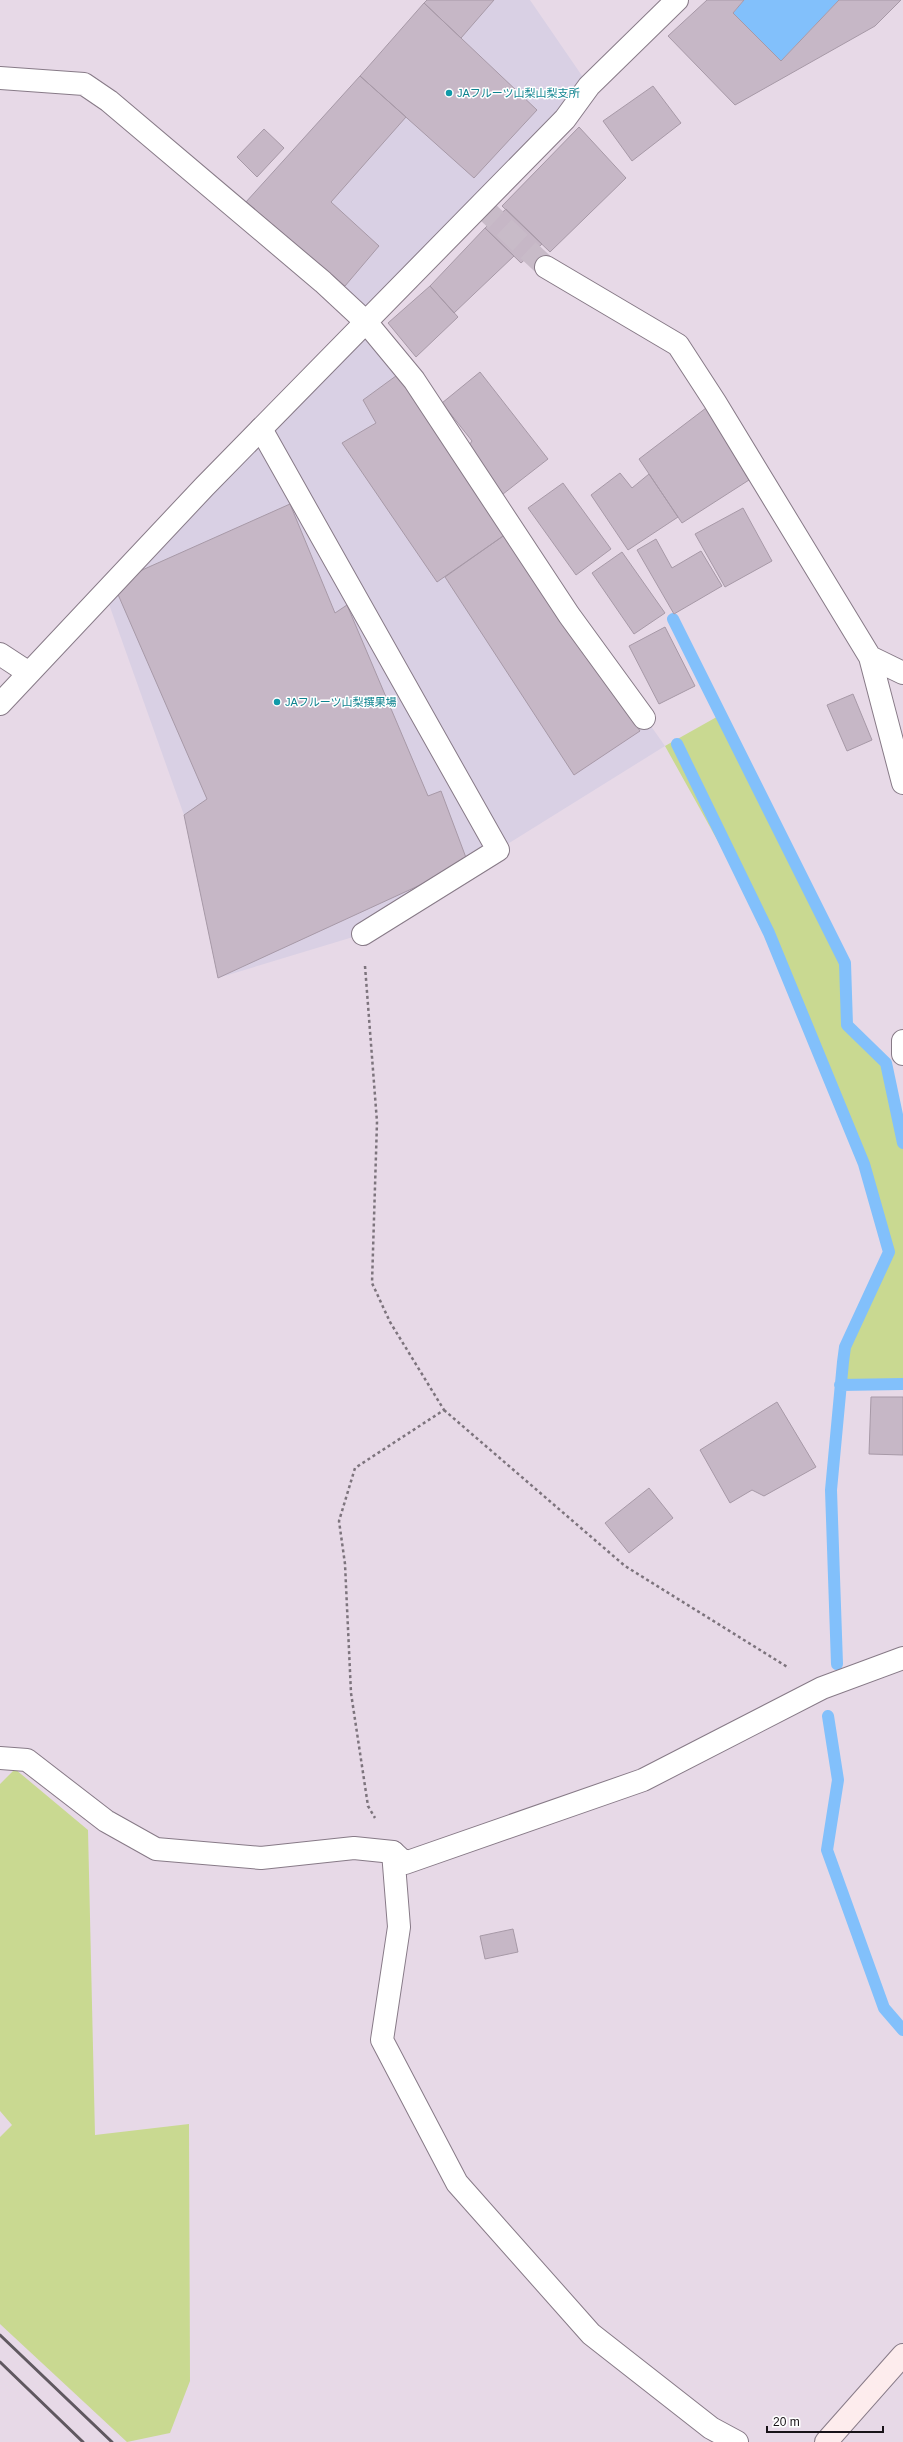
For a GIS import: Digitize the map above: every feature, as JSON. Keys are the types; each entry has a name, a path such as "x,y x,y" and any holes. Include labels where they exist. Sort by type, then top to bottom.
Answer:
{"street":[{"path":"0,704 261,429 565,119 590,86 677,0"},
{"path":"0,78 84,84 109,101 323,282 366,322 414,380 569,615 644,718"},
{"path":"546,267 678,345 715,402 870,657 903,783"},
{"path":"261,429 498,850 363,934"},
{"path":"0,654 29,673"},
{"path":"870,657 903,673"},
{"path":"903,1042 903,1054"},
{"path":"0,1758 28,1760 106,1821 156,1849 261,1858 354,1848 393,1852 405,1863 644,1780 822,1688 903,1658"},
{"path":"393,1852 399,1927 382,2040 456,2183 591,2334 711,2428 737,2442"},
{"path":"826,2442 903,2355"}],"path":[{"path":"363,934 377,1122 372,1283 390,1322 444,1410 625,1566 822,1688"},
{"path":"393,1852 368,1806 350,1693 345,1564 339,1521 355,1468 444,1410"}],"shaded area":[{"path":"430,0 530,0 589,86 366,322 237,211"},
{"path":"366,322 665,746 363,934 218,978 184,815 105,593"}],"green space":[{"path":"722,714 845,963 847,1025 886,1063 903,1143 903,1384 840,1385 845,1347 889,1252 864,1164 769,933 665,746"},
{"path":"15,1769 88,1830 95,2135 189,2124 190,2381 170,2433 127,2442 0,2324 0,2137 12,2125 0,2111 0,1784"}],"water":[{"path":"744,0 839,0 781,61 733,13"}],"building":[{"path":"427,0 494,0 461,38 424,3"},
{"path":"707,0 744,0 733,13 781,61 839,0 901,0 875,26 735,105 668,36"},
{"name":"JAフルーツ山梨山梨支所","path":"424,3 537,110 474,178 360,76"},
{"path":"360,76 406,117 331,202 379,246 345,286 246,202"},
{"path":"653,86 681,123 632,161 603,121"},
{"path":"579,127 626,178 550,252 502,206"},
{"path":"264,129 284,148 257,177 237,157"},
{"path":"506,209 542,244 521,263 485,228"},
{"path":"485,228 514,256 454,313 430,286"},
{"path":"430,286 458,317 416,357 388,323"},
{"path":"480,372 548,459 503,494 467,448 472,441 442,403"},
{"path":"400,373 506,534 437,582 342,443 376,423 363,400"},
{"path":"706,408 749,480 682,523 639,459"},
{"path":"620,473 632,488 649,474 678,517 628,550 591,495"},
{"path":"563,483 611,549 576,575 528,508"},
{"name":"JAフルーツ山梨撰果場","path":"290,504 335,613 347,605 428,796 441,791 468,863 218,978 184,815 207,799 113,583"},
{"path":"743,508 772,561 725,587 695,534"},
{"path":"506,534 640,731 574,775 445,577"},
{"path":"656,539 672,568 701,551 722,586 674,614 637,550"},
{"path":"622,552 665,613 634,634 592,573"},
{"path":"665,627 695,686 659,704 629,646"},
{"path":"853,694 872,740 847,751 827,705"},
{"path":"871,1397 903,1397 903,1455 869,1454"},
{"path":"777,1402 816,1467 764,1496 752,1490 730,1503 700,1450"},
{"path":"649,1488 673,1518 629,1553 605,1523"},
{"path":"513,1929 518,1952 485,1959 480,1936"}],"waterway":[{"path":"673,619 845,963 847,1025 886,1063 903,1143"},
{"path":"677,744 769,933 864,1164 889,1252 845,1347 843,1362 831,1490 837,1664"},
{"path":"840,1385 903,1384"},
{"path":"828,1716 838,1780 827,1850 884,2008 903,2030"}],"tunnel":[{"path":"480,205 546,267"}],"railway":[{"path":"0,2335 112,2442"},
{"path":"0,2362 83,2442"}],"place":[{"name":"JAフルーツ山梨山梨支所","path":"449,93"},
{"name":"JAフルーツ山梨撰果場","path":"277,702"}]}
